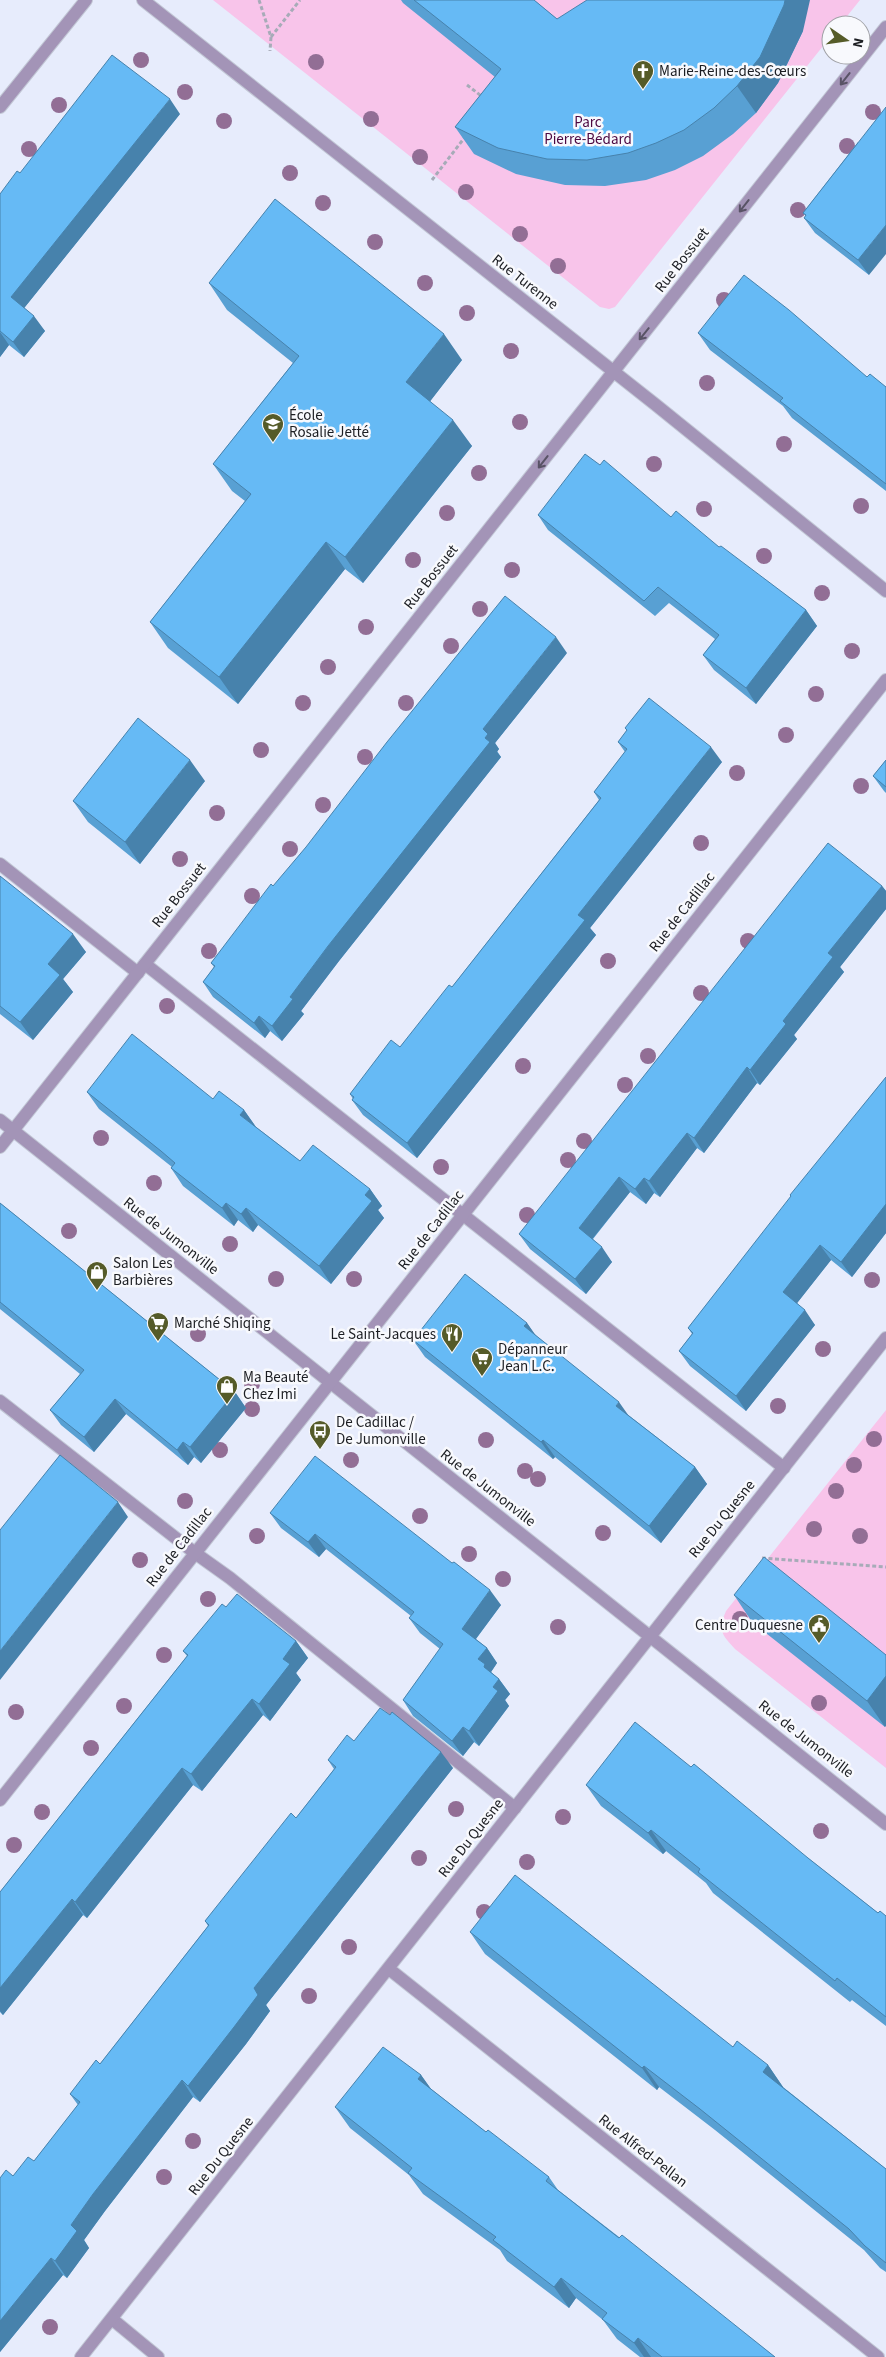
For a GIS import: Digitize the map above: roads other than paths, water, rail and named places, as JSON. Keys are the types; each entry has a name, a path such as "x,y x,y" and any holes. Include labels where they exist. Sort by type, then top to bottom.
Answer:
{"street":[{"path":"0,107 86,0"},
{"name":"Rue Turenne","path":"143,0 614,372 886,591"},
{"name":"Rue Bossuet","path":"0,1147 886,27"},
{"name":"Rue de Cadillac","path":"0,1800 886,680"},
{"path":"0,864 141,968 464,1215 784,1468"},
{"name":"Rue de Jumonville","path":"0,1120 886,1824"},
{"name":"Rue Du Quesne","path":"82,2357 886,1338"},
{"path":"0,1401 195,1554 230,1578 515,1808"},
{"name":"Rue Alfred-Pellan","path":"389,1969 878,2357"},
{"path":"112,2319 158,2357"}],"place":[{"name":"Marie-Reine-des-Cœurs","path":"643,90"},
{"name":"École Rosalie Jetté","path":"273,443"},
{"name":"Salon Les Barbières","path":"97,1291"},
{"name":"Marché Shiqing","path":"158,1342"},
{"name":"Le Saint-Jacques","path":"452,1353"},
{"name":"Dépanneur Jean L.C.","path":"482,1377"},
{"name":"Ma Beauté Chez Imi","path":"227,1405"},
{"name":"De Cadillac / De Jumonville","path":"320,1450"},
{"name":"Centre Duquesne","path":"819,1644"}],"park label":[{"name":"Parc Pierre-Bédard","path":"588,130"}]}
